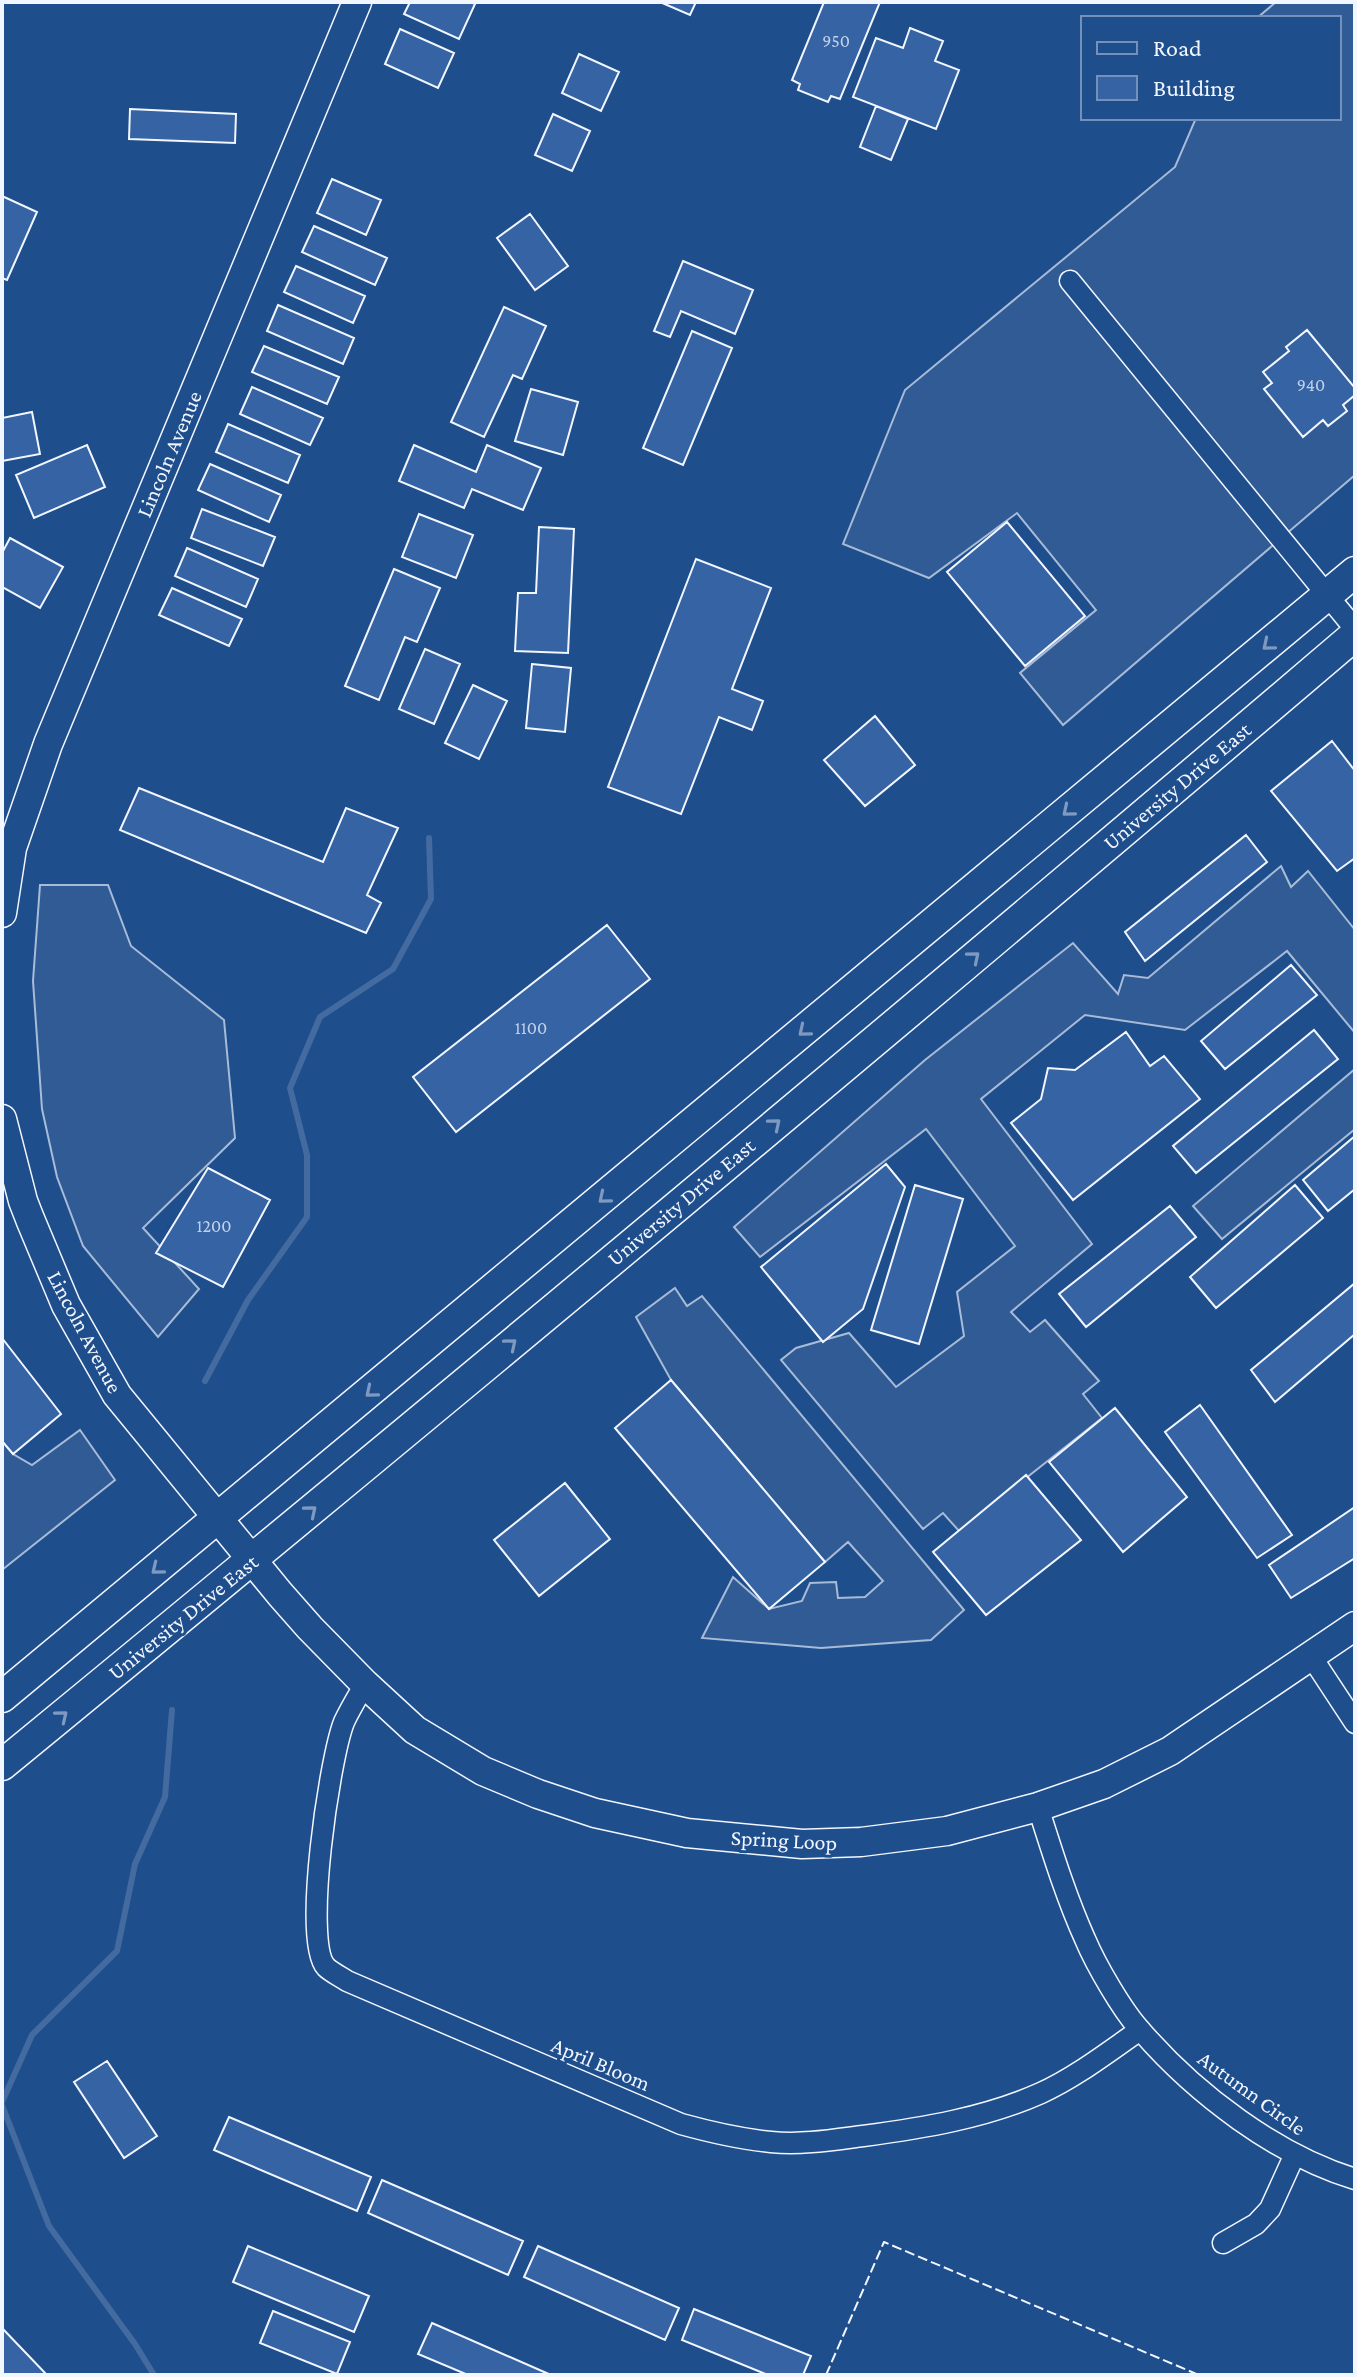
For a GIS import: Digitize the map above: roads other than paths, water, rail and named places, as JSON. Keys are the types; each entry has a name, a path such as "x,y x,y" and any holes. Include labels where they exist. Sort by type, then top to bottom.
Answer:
{"main road":[{"path":"2,1697 1355,572"},
{"name":"University Drive East","path":"2,1765 879,1037 1355,632"},
{"path":"843,998 879,1037"}],"street":[{"name":"Lincoln Avenue","path":"2,913 7,846 357,2"},
{"path":"1070,281 1355,632"},
{"name":"Lincoln Avenue","path":"2,1119 23,1201 66,1305 117,1395 251,1561"},
{"name":"Spring Loop","path":"251,1561 310,1628 415,1730 483,1771 595,1813 687,1833 802,1844 861,1842 947,1831 1038,1807 1104,1784 1170,1751 1355,1626"},
{"path":"1311,1656 1355,1723"},
{"name":"April Bloom","path":"365,1684 344,1724 330,1788 316,1915 318,1949 326,1967 347,1981 681,2124 721,2135 771,2142 816,2142 970,2118 1042,2092 1140,2030"},
{"name":"Autumn Circle","path":"1038,1807 1085,1941 1140,2030 1181,2072 1221,2105 1295,2154 1355,2179"},
{"path":"1223,2243 1256,2224 1270,2209 1295,2154"}],"waterway":[{"path":"205,1381 248,1300 307,1217 307,1155 290,1088 320,1017 393,969 431,899 429,838"},
{"path":"2,2102 32,2035 117,1951 135,1864 165,1797 172,1710"},
{"path":"2,2105 49,2226 154,2375"}]}
